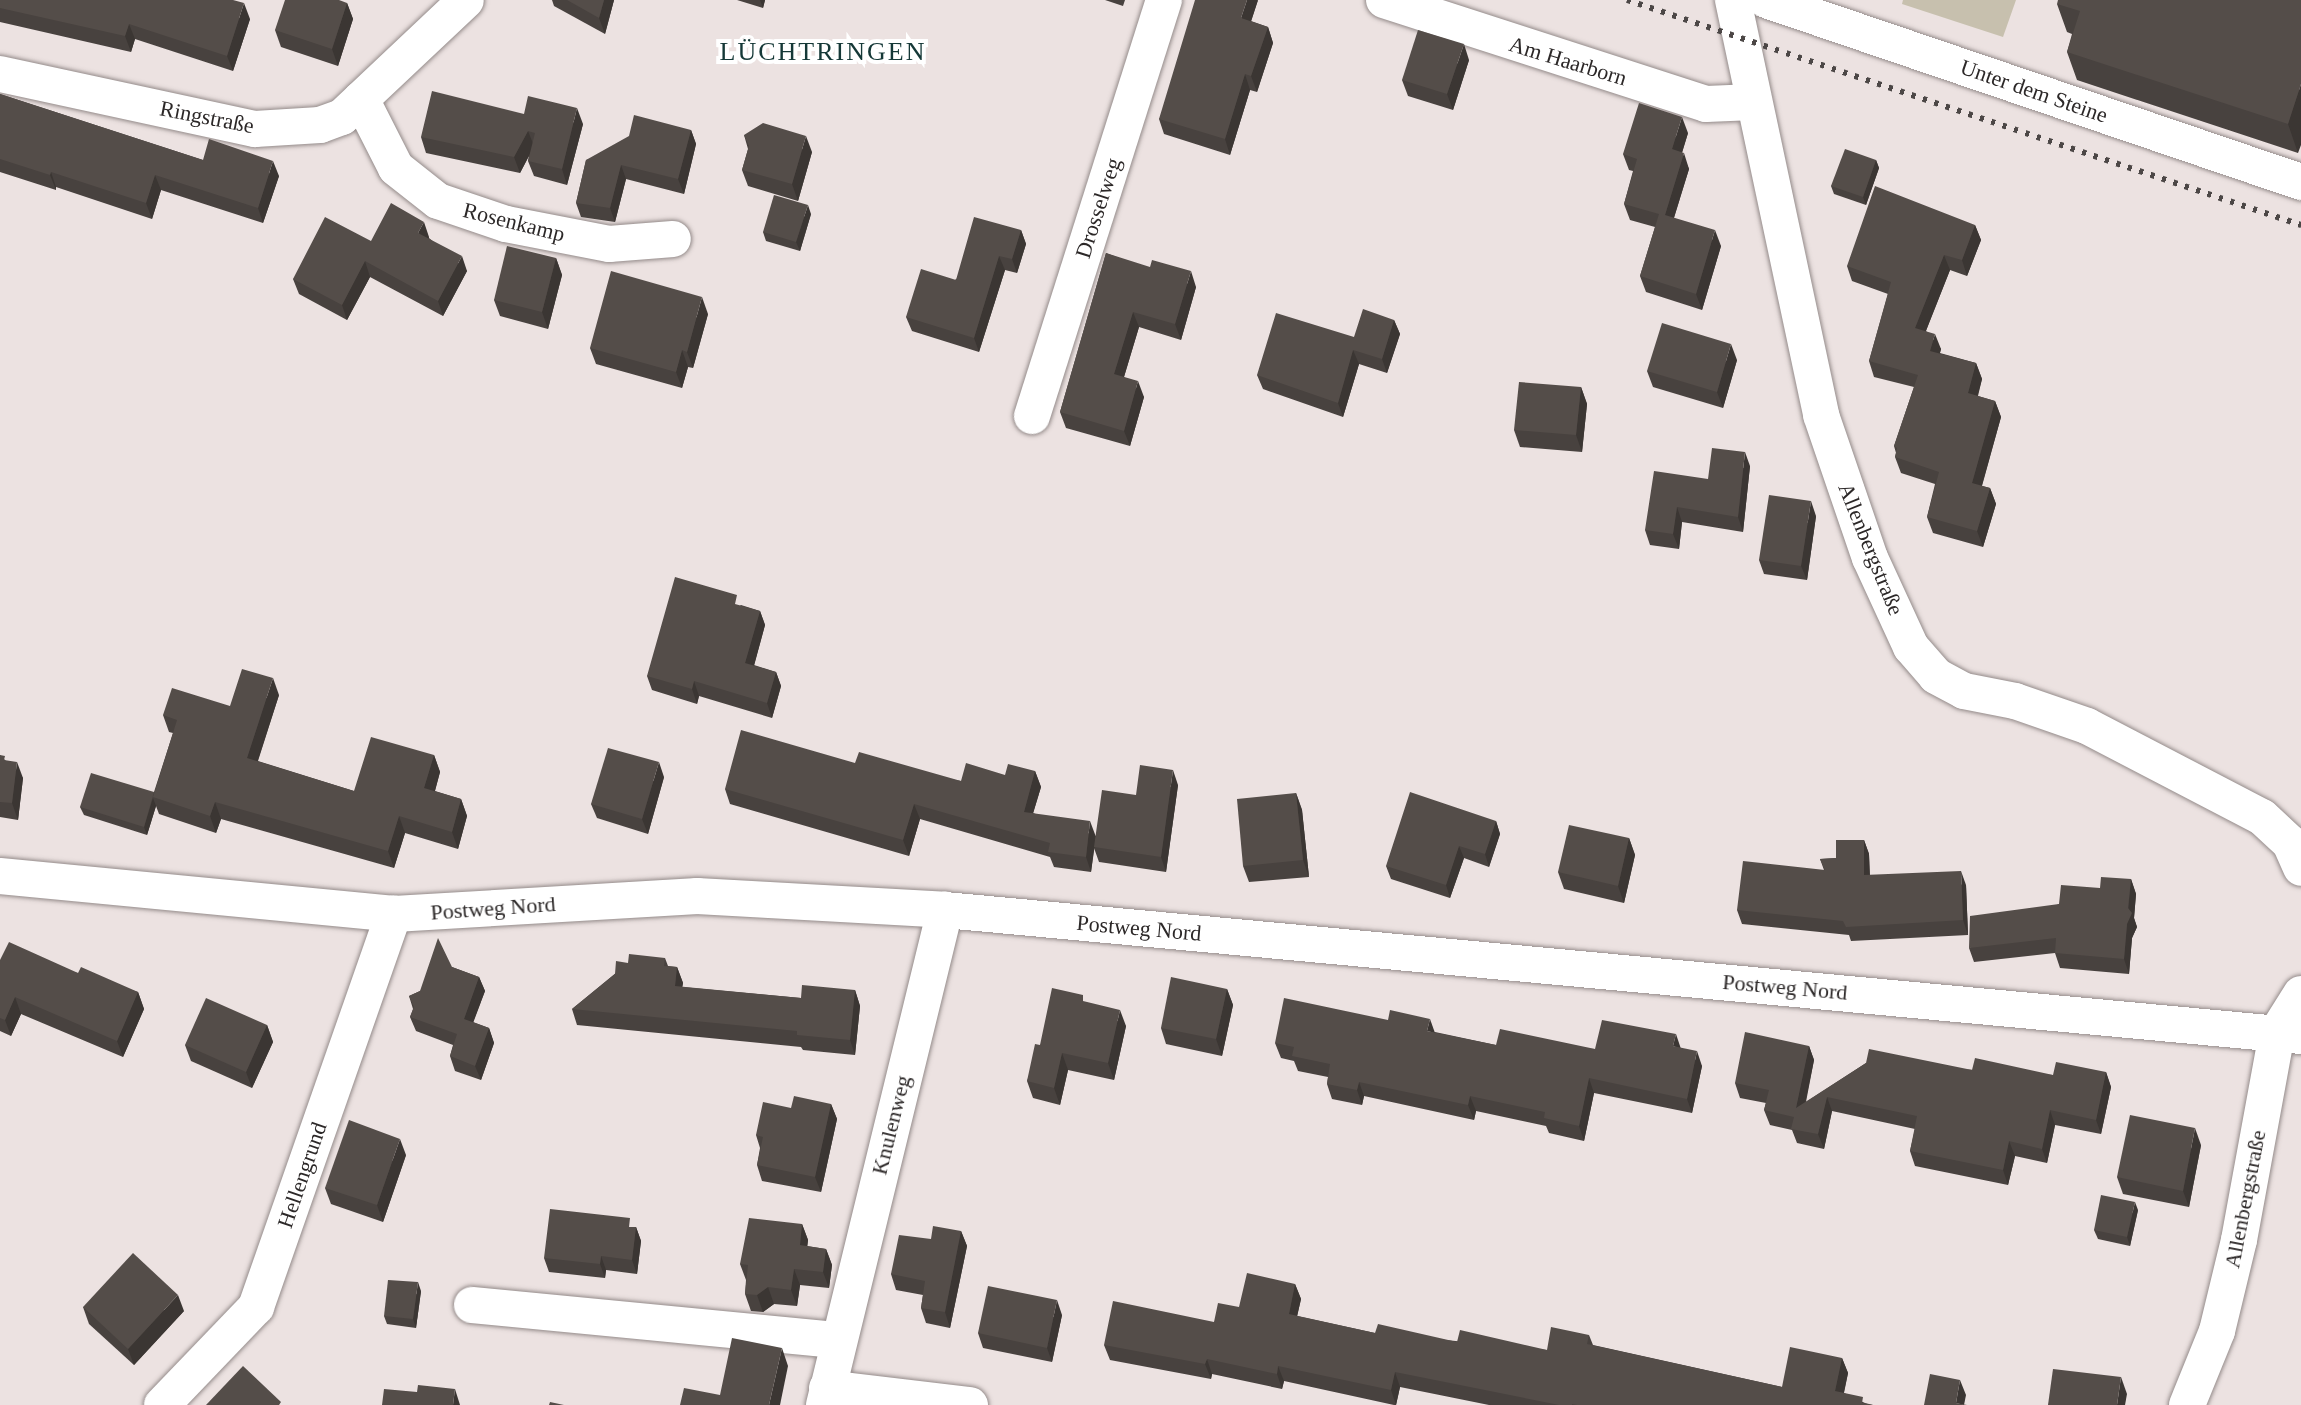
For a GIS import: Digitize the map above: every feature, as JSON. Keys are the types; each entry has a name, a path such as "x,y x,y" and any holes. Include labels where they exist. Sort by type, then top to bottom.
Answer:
{"street":[{"name":"Ringstraße","path":"0,74 255,129 320,125 342,117 466,0"},
{"name":"Drosselweg","path":"1032,416 1164,0"},
{"name":"Am Haarborn","path":"1384,0 1706,104 1754,102"},
{"name":"Allenbergstraße","path":"1733,0 1821,415 1870,558 1911,647 1936,676 1964,691 2015,701 2087,726 2262,817 2290,843 2301,868"},
{"name":"Unter dem Steine","path":"1766,0 2301,182"},
{"name":"Rosenkamp","path":"361,99 396,168 438,201 506,224 609,244 673,239"},
{"name":"Postweg Nord","path":"0,876 394,914 697,896 945,910 2289,1034"},
{"name":"Knulenweg","path":"825,1396 945,910"},
{"name":"Hellengrund","path":"162,1405 256,1307 394,914"},
{"name":"Allenbergstraße","path":"2187,1405 2217,1331 2301,994"},
{"path":"472,1305 838,1340"},
{"path":"825,1396 970,1405"}],"shaded area":[{"path":"1903,0 2016,0 2003,37 1902,4"}],"building":[{"path":"0,0 233,0 244,3 227,56 129,24 125,36 0,8"},
{"path":"285,0 339,0 347,3 332,49 275,30"},
{"path":"567,0 604,0 599,18"},
{"path":"1195,0 1247,0 1241,18 1268,27 1251,76 1245,74 1225,139 1159,119"},
{"path":"2058,0 2301,0 2301,84 2288,124 2067,52 2080,11 2057,4"},
{"path":"1418,30 1464,44 1447,94 1402,80"},
{"path":"432,91 524,114 528,96 577,108 562,169 528,161 535,133 528,131 514,157 421,137"},
{"path":"0,94 203,160 209,139 273,161 258,208 155,175 146,203 0,159"},
{"path":"1639,103 1682,117 1672,149 1684,153 1665,215 1715,230 1696,294 1640,276 1659,214 1624,204 1637,159 1623,154"},
{"path":"634,115 691,130 678,179 621,165 610,208 576,203 586,160 629,136"},
{"path":"763,123 806,136 792,184 742,170 749,146 744,135"},
{"path":"1845,149 1876,160 1863,197 1831,186"},
{"path":"1875,186 1975,225 1962,260 1944,255 1915,328 1935,334 1930,351 1976,363 1968,393 1995,401 1972,483 1990,488 1977,531 1927,517 1939,472 1895,457 1897,448 1894,446 1918,375 1869,361 1891,282 1847,266"},
{"path":"774,195 808,205 796,242 763,232"},
{"path":"391,203 424,222 418,233 462,256 438,301 365,261 342,305 293,279 325,217 371,241"},
{"path":"974,217 1021,230 1012,259 999,256 974,338 906,317 921,269 956,280"},
{"path":"507,246 556,258 542,312 494,300"},
{"path":"1106,253 1150,267 1152,260 1191,271 1175,324 1133,312 1114,374 1138,381 1124,431 1060,412"},
{"path":"611,271 702,297 687,352 682,350 676,372 590,348"},
{"path":"1363,309 1394,320 1382,359 1353,350 1338,403 1257,375 1276,313 1354,337"},
{"path":"1662,323 1731,344 1717,392 1647,371"},
{"path":"1519,382 1581,387 1576,435 1514,430"},
{"path":"1712,448 1745,452 1738,517 1677,507 1673,534 1645,530 1654,471 1708,479"},
{"path":"1769,495 1811,501 1801,566 1759,560"},
{"path":"675,577 737,595 735,604 760,611 745,663 776,672 767,703 694,681 692,689 647,676"},
{"path":"242,669 273,678 247,758 354,791 371,737 434,755 424,788 461,799 452,832 399,816 388,851 215,802 210,816 153,797 177,720 163,715 172,688 230,706"},
{"path":"741,730 855,763 859,752 961,781 966,763 1005,775 1008,764 1035,771 1024,812 1090,821 1086,857 1048,852 1050,843 914,804 903,840 725,789"},
{"path":"608,748 659,762 642,819 591,804"},
{"path":"0,755 5,756 4,760 17,762 12,803 0,802"},
{"path":"1140,765 1173,770 1161,857 1094,847 1102,790 1136,795"},
{"path":"91,773 154,792 144,827 80,807"},
{"path":"1410,792 1496,821 1485,854 1459,846 1446,885 1386,866"},
{"path":"1296,793 1303,860 1243,866 1237,799"},
{"path":"1569,825 1629,838 1618,886 1558,872"},
{"path":"1836,840 1864,840 1864,875 1961,871 1963,920 1846,927 1843,921 1737,910 1743,861 1825,870 1820,859 1836,858"},
{"path":"2101,877 2131,879 2128,908 2132,913 2127,924 2124,959 2055,953 2056,938 1969,948 1970,916 2059,904 2061,885 2100,888"},
{"path":"438,938 452,967 479,977 464,1019 489,1028 475,1066 450,1056 457,1034 410,1017 414,1007 409,996 420,991"},
{"path":"9,942 78,973 81,967 138,992 117,1041 15,997 5,1020 0,1018 0,960"},
{"path":"629,954 665,958 664,966 677,967 675,986 801,998 802,985 855,990 850,1040 797,1035 797,1031 572,1009 615,974 616,961 628,963"},
{"path":"1171,977 1227,989 1216,1039 1161,1028"},
{"path":"1052,988 1083,995 1083,1001 1120,1010 1108,1063 1062,1053 1054,1088 1027,1081 1035,1044 1040,1045"},
{"path":"206,998 267,1025 246,1072 185,1045"},
{"path":"1284,998 1388,1020 1390,1010 1430,1019 1427,1031 1496,1045 1500,1029 1595,1049 1602,1020 1676,1034 1673,1046 1697,1051 1687,1099 1589,1078 1579,1126 1544,1118 1545,1112 1470,1096 1468,1105 1359,1082 1357,1090 1327,1084 1330,1064 1292,1056 1294,1047 1275,1043"},
{"path":"1745,1032 1809,1046 1796,1108 1866,1063 1869,1049 1972,1070 1975,1058 2053,1075 2056,1062 2106,1072 2096,1120 2050,1110 2042,1149 2009,1141 2003,1170 1910,1151 1917,1116 1827,1097 1818,1134 1791,1129 1794,1117 1764,1110 1769,1090 1735,1083"},
{"path":"794,1096 831,1104 815,1177 757,1165 763,1137 756,1135 763,1102 791,1108"},
{"path":"2130,1115 2195,1128 2183,1191 2117,1177"},
{"path":"349,1120 400,1139 377,1205 325,1188"},
{"path":"2101,1195 2135,1202 2127,1237 2094,1230"},
{"path":"550,1209 630,1218 629,1227 636,1227 632,1260 601,1256 600,1264 544,1258"},
{"path":"749,1218 802,1224 800,1245 826,1249 823,1272 794,1269 791,1290 768,1287 757,1295 745,1294 748,1265 740,1264"},
{"path":"933,1226 961,1231 945,1312 921,1308 925,1281 891,1274 899,1235 931,1239"},
{"path":"133,1253 178,1295 128,1349 83,1307"},
{"path":"1247,1273 1295,1284 1289,1314 1375,1333 1378,1324 1457,1342 1460,1330 1547,1350 1551,1327 1589,1335 1587,1344 1782,1387 1790,1347 1842,1358 1835,1391 1863,1397 1862,1403 1873,1405 1559,1405 1395,1372 1391,1390 1278,1366 1277,1374 1207,1359 1205,1364 1104,1345 1113,1301 1214,1322 1218,1303 1239,1307"},
{"path":"388,1280 418,1282 413,1319 384,1316"},
{"path":"988,1286 1057,1300 1047,1348 978,1333"},
{"path":"732,1338 782,1348 769,1405 680,1405 684,1388 720,1395"},
{"path":"243,1366 281,1402 279,1405 206,1405"},
{"path":"2053,1369 2121,1377 2117,1405 2048,1405"},
{"path":"1930,1374 1960,1380 1956,1403 1967,1405 1924,1405"},
{"path":"418,1385 455,1389 453,1405 382,1405 384,1389 417,1392"}],"railway":[{"path":"1627,0 2301,225"}],"district":[{"name":"LÜCHTRINGEN","path":"823,52"}]}
